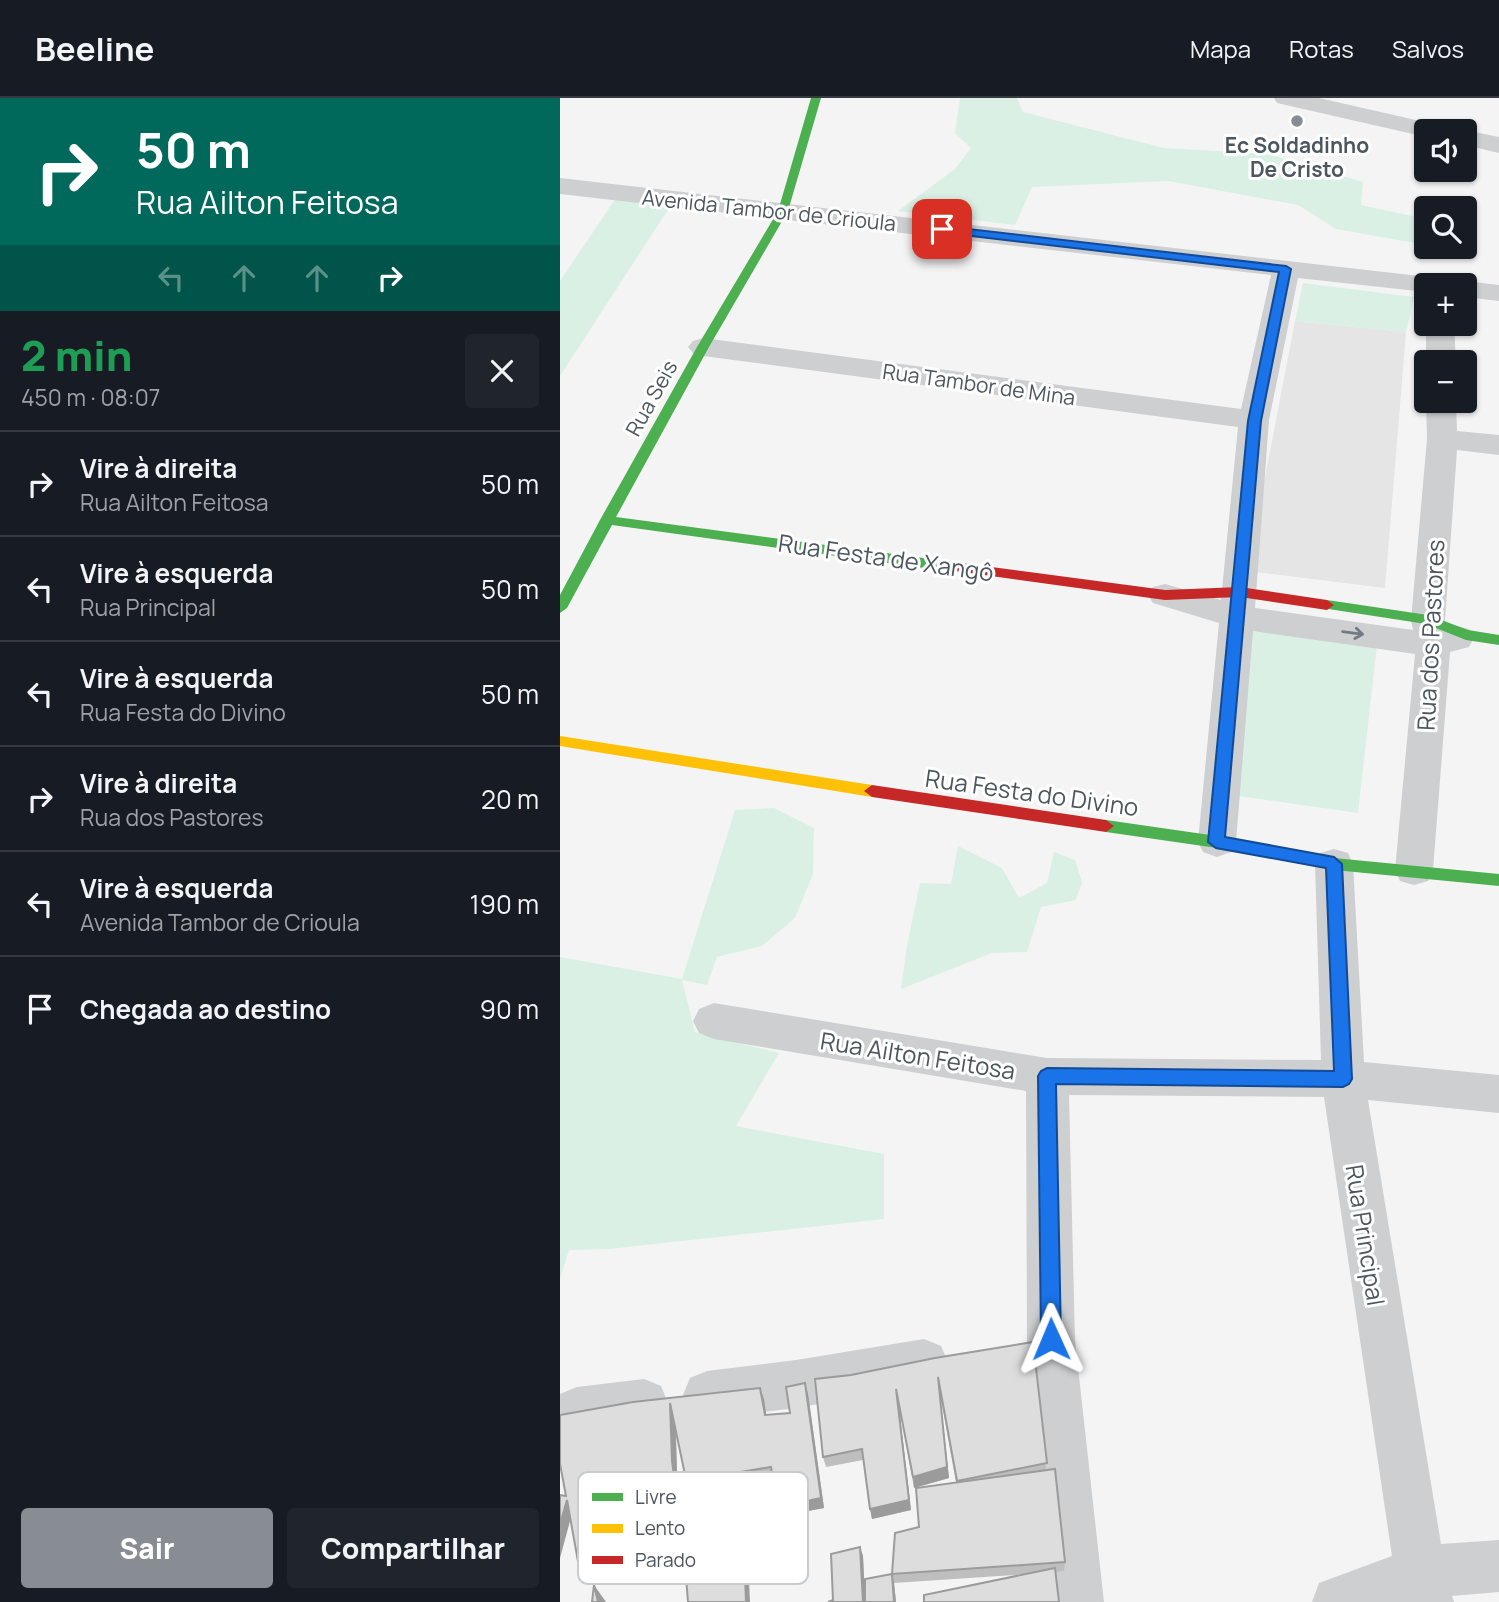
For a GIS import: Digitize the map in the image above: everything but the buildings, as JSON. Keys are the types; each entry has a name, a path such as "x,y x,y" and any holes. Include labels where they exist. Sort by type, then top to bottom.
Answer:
{"street":[{"name":"Rua Seis","path":"560,608 703,347 783,211 816,98"},
{"path":"1286,98 1414,127"},
{"path":"1477,140 1499,145"},
{"name":"Avenida Tambor de Crioula","path":"560,186 1414,283"},
{"path":"1216,842 1254,421 1286,269"},
{"path":"1477,290 1499,293"},
{"name":"Rua Tambor de Mina","path":"703,347 1254,421"},
{"name":"Rua dos Pastores","path":"1414,870 1442,439 1441,413"},
{"path":"1442,439 1499,444"},
{"name":"Rua Festa de Xangô","path":"607,520 1482,638"},
{"name":"Rua Festa do Divino","path":"560,741 747,773 1216,842 1334,864 1499,880"},
{"name":"Rua Principal","path":"1334,864 1343,1079 1424,1587"},
{"name":"Rua Ailton Feitosa","path":"714,1021 1047,1076 1343,1079 1499,1094"},
{"path":"1047,1076 1011,1347 1078,1602"},
{"path":"577,1411 796,1384 1011,1347"},
{"path":"1338,1602 1424,1587 1499,1566"}],"shaded area":[{"path":"1295,321 1406,332 1385,588 1247,571"}],"green space":[{"path":"960,98 1017,98 1023,112 1164,148 1269,154 1363,182 1361,205 1414,216 1414,243 1336,229 1298,205 1168,181 1032,187 1015,225 898,211 955,169 971,148 955,133"},
{"path":"616,198 669,208 560,376 560,281"},
{"path":"1303,283 1414,297 1406,332 1295,321"},
{"path":"1246,622 1377,645 1358,813 1217,793"},
{"path":"774,808 814,828 813,874 795,918 762,946 717,957 707,985 682,980 695,1032 779,1053 736,1126 884,1154 884,1219 609,1249 569,1250 560,1279 560,957 682,979 735,810"},
{"path":"958,846 1002,868 1019,898 1047,883 1054,852 1075,860 1082,882 1076,900 1041,907 1027,952 992,953 901,989 920,883 951,884"}],"traffic: fast":[{"path":"560,608 703,347 783,211 816,98"},
{"path":"607,520 946,566"},
{"path":"1327,605 1428,620 1466,635 1499,640"},
{"path":"1106,826 1217,842 1334,864 1499,880"}],"traffic: slow":[{"path":"560,741 872,791"}],"traffic: jam":[{"path":"946,566 1165,595 1240,592 1327,605"},
{"path":"872,791 1106,826"}],"place":[{"name":"Ec Soldadinho De Cristo","path":"1297,121"}],"route":[{"path":"942,229 1286,269 1254,421 1216,842 1334,864 1343,1079 1047,1076 1051,1339"}]}
